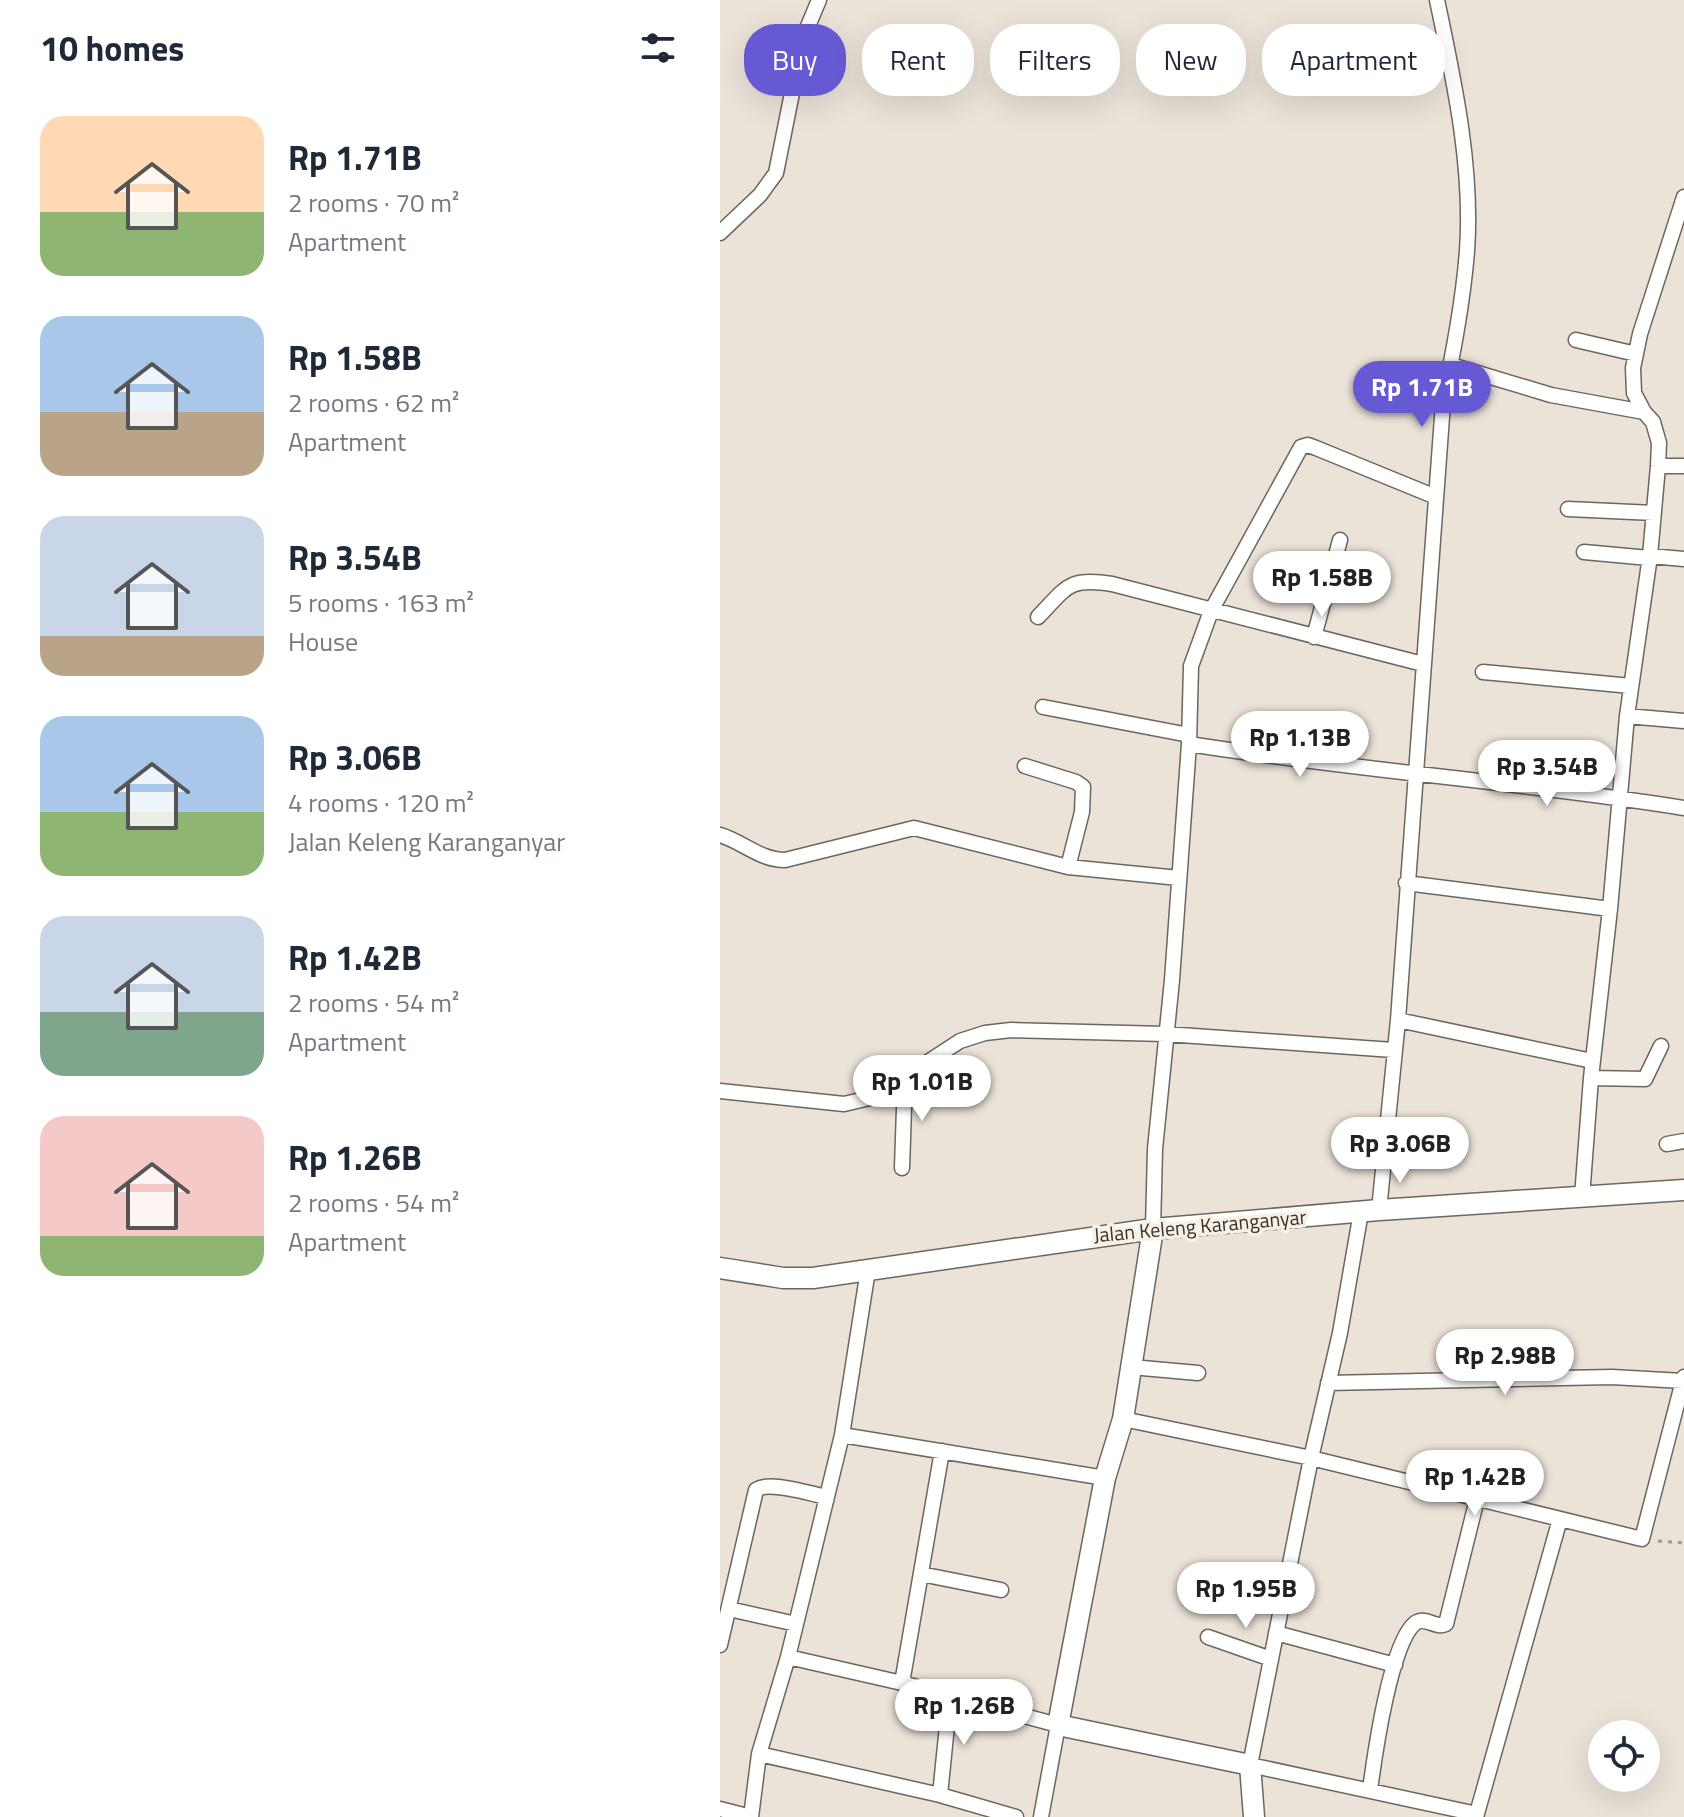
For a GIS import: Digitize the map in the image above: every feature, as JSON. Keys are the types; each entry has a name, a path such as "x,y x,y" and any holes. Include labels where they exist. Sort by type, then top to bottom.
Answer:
{"main road":[{"name":"Jalan Keleng Karanganyar","path":"720,1268 798,1279 1153,1229 1684,1190"},
{"path":"1153,1229 1123,1419 1105,1478 1058,1725 1250,1765 1254,1817"}],"street":[{"path":"720,233 760,195 776,173 803,38 819,0"},
{"path":"1437,0 1455,85 1465,179 1467,249 1443,403 1398,1020 1384,1156 1311,1458 1250,1765 1477,1816 1560,1519"},
{"path":"1582,1197 1592,1061 1610,909 1627,716 1650,557 1658,466 1659,443 1653,422 1634,393 1636,354 1680,227 1684,197"},
{"path":"1576,340 1636,354"},
{"path":"1451,365 1551,395 1644,412"},
{"path":"1153,1229 1155,1149 1179,878 1191,666 1211,611 1301,447 1308,445 1436,497"},
{"path":"1658,466 1684,466"},
{"path":"1568,509 1654,513"},
{"path":"1314,637 1340,540"},
{"path":"1584,552 1684,559"},
{"path":"1038,617 1069,586 1088,580 1423,664"},
{"path":"1483,672 1631,686"},
{"path":"1043,707 1280,758 1684,808"},
{"path":"1627,716 1684,721"},
{"path":"1025,766 1083,787 1082,812 1068,867"},
{"path":"720,835 736,840 764,858 785,860 914,828 1068,867 1179,878"},
{"path":"1406,883 1610,909"},
{"path":"1398,1020 1592,1061"},
{"path":"720,1091 844,1104 874,1097 960,1041 985,1033 1011,1030 1166,1034 1393,1050"},
{"path":"1591,1078 1645,1079 1661,1046"},
{"path":"902,1168 905,1078"},
{"path":"1667,1144 1684,1141"},
{"path":"720,1809 751,1817 759,1754 788,1657 842,1435 868,1270"},
{"path":"1131,1367 1198,1373"},
{"path":"1123,1419 1311,1458 1642,1539 1683,1379 1612,1377 1328,1383"},
{"path":"842,1435 1105,1478"},
{"path":"902,1683 942,1451"},
{"path":"720,1645 756,1490 763,1486 827,1497"},
{"path":"1370,1790 1379,1724 1395,1665 1414,1624 1423,1621 1440,1627 1446,1624 1477,1499"},
{"path":"921,1574 1001,1590"},
{"path":"729,1609 796,1624"},
{"path":"1276,1633 1395,1665"},
{"path":"1208,1637 1271,1659"},
{"path":"788,1657 902,1683 1058,1725 1041,1817"},
{"path":"940,1795 950,1696"},
{"path":"759,1754 940,1795 1016,1817"}],"path":[{"path":"1642,1539 1684,1543"}]}
